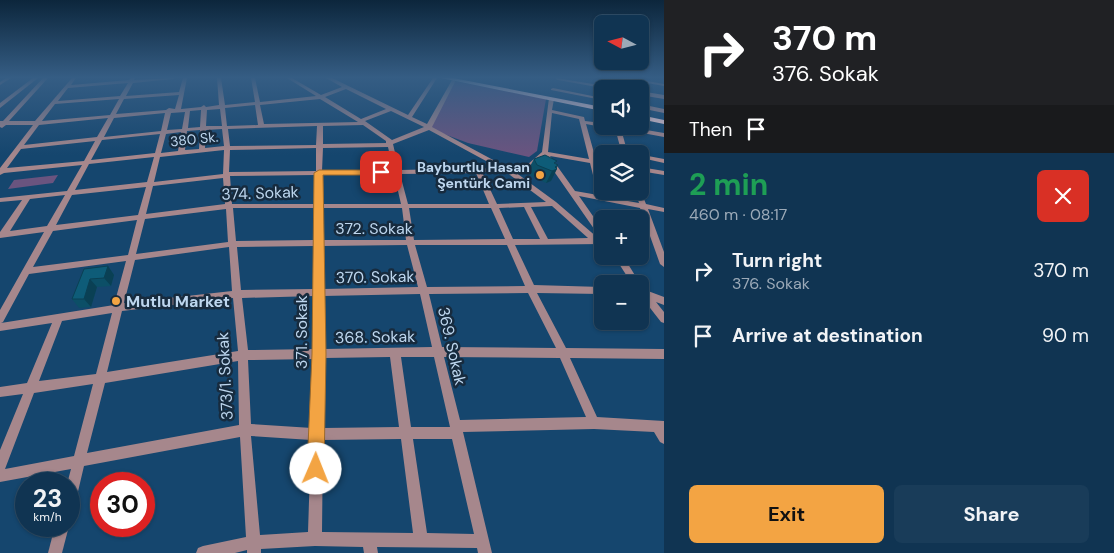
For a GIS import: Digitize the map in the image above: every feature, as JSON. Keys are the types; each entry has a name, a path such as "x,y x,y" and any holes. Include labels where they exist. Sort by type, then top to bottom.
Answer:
{"main road":[{"path":"581,104 594,106"},
{"path":"649,118 664,121"}],"street":[{"path":"2,125 22,104"},
{"path":"0,172 51,104"},
{"path":"0,319 118,104"},
{"path":"77,472 156,156 163,132 176,104"},
{"path":"2,125 249,104"},
{"path":"258,104 260,123"},
{"path":"332,104 386,137 389,144"},
{"path":"380,104 507,170 594,235"},
{"path":"409,118 418,104"},
{"path":"428,128 441,104"},
{"path":"551,104 545,153 574,193 594,228"},
{"name":"373/1. Sokak","path":"223,106 227,148 226,175 243,355 245,430 254,548"},
{"path":"202,150 204,107"},
{"path":"649,108 664,111"},
{"path":"181,153 188,109"},
{"path":"20,147 204,128 225,124 320,125 363,122 390,109"},
{"path":"550,111 594,123"},
{"path":"582,120 592,120"},
{"path":"582,120 594,168"},
{"name":"371. Sokak","path":"315,540 319,354 318,206 321,146 320,125"},
{"name":"380 Sk.","path":"0,172 227,148 389,144 428,128"},
{"path":"661,135 664,145"},
{"name":"369. Sokak","path":"389,144 397,172 410,242 424,291 483,547"},
{"path":"0,200 226,175 507,170 529,166 545,153 592,161"},
{"path":"649,158 664,161"},
{"path":"478,170 594,424"},
{"path":"649,170 664,173"},
{"path":"574,193 594,197"},
{"path":"2,235 28,197"},
{"path":"612,200 664,210"},
{"path":"642,200 664,264"},
{"name":"374. Sokak","path":"2,235 229,206 495,206 553,204"},
{"path":"526,205 545,241"},
{"name":"372. Sokak","path":"27,271 232,244 594,239"},
{"name":"370. Sokak","path":"0,327 117,308 236,294 531,289 594,290"},
{"path":"649,294 664,301"},
{"path":"649,301 664,319"},
{"path":"0,465 59,317"},
{"name":"368. Sokak","path":"0,392 243,355 438,352 664,354"},
{"path":"395,354 420,540"},
{"path":"0,476 245,430 316,434 405,433 455,429 594,424 662,431"},
{"path":"54,553 59,537"},
{"path":"205,553 315,540 370,547 420,540 483,547"}],"shaded area":[{"path":"441,104 545,104 537,151 529,157 468,143 428,128"},
{"path":"58,175 53,183 8,189 14,180"}],"building":[{"path":"545,155 557,161 554,163 558,165 555,167 557,169 552,171 537,165 534,159"},
{"path":"108,266 104,278 90,279 84,299 72,299 84,269"}],"place":[{"name":"Bayburtlu Hasan Şentürk Cami","path":"540,175"},
{"name":"Mutlu Market","path":"116,301"}],"route":[{"path":"316,469 319,354 319,173 381,172"}]}
